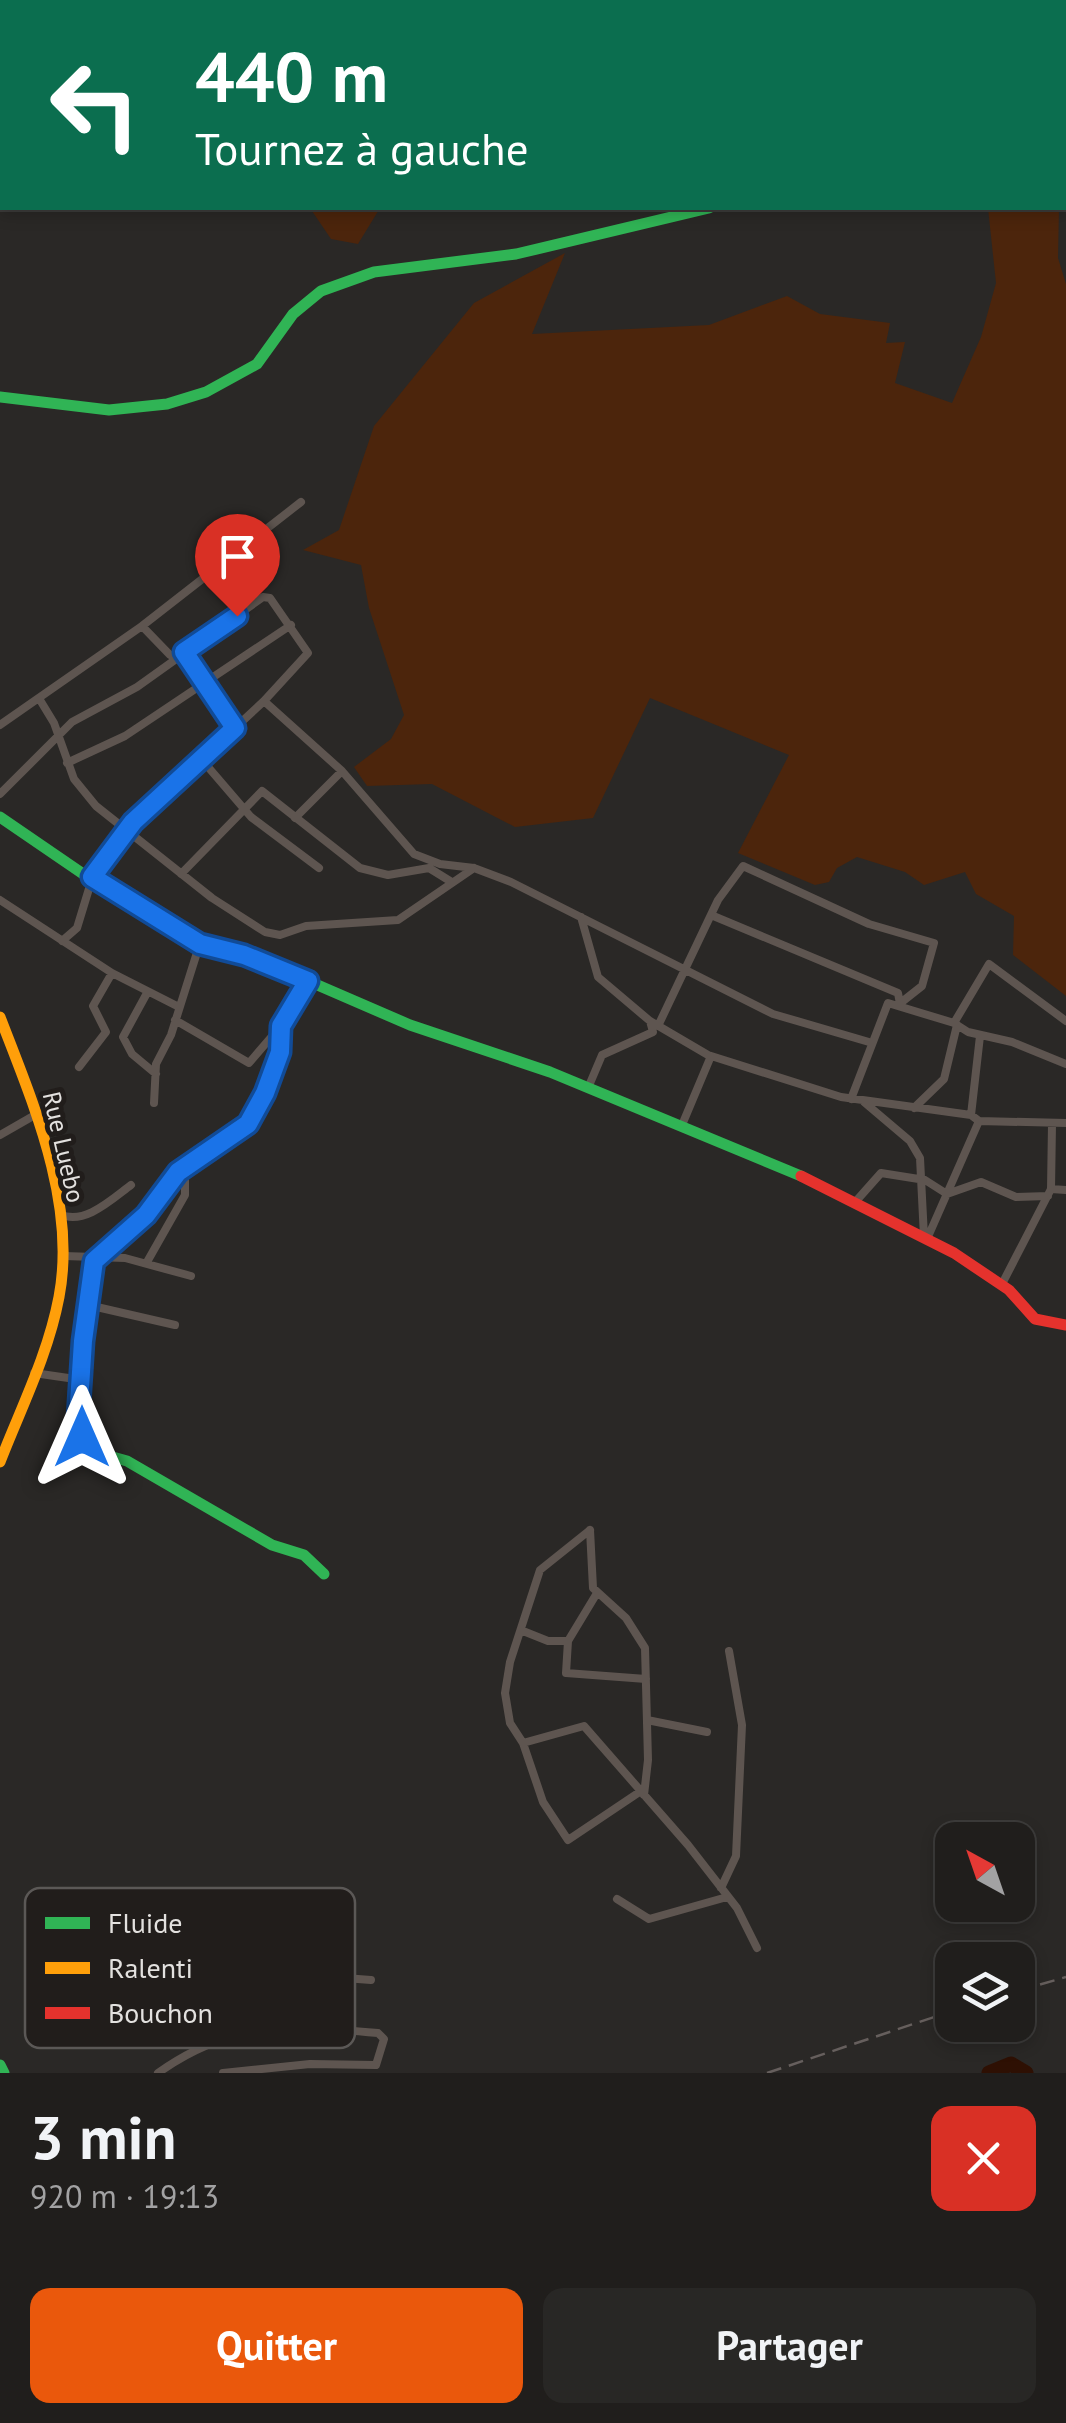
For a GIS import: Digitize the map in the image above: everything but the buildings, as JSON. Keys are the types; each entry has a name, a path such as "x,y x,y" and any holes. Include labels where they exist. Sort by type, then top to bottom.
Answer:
{"street":[{"path":"0,397 109,410 167,404 206,392 257,364 292,314 322,291 374,272 516,254 701,210"},
{"path":"0,725 142,626 301,502"},
{"path":"0,794 57,734 137,687 267,596 308,653 264,701 126,829 92,877 80,922 62,941"},
{"path":"67,764 125,736 291,625"},
{"path":"142,626 181,654 235,728"},
{"path":"40,700 67,764 96,806 241,919 280,935 297,927 398,920 474,868"},
{"path":"264,701 342,771 414,854 440,864 474,868 773,1014 870,1042"},
{"path":"46,746 61,752"},
{"path":"202,760 242,808 319,868"},
{"path":"295,818 342,771"},
{"path":"181,874 262,791 360,868 388,875 429,868 450,882"},
{"path":"0,817 200,944 244,955 391,1018 588,1088 857,1200 1002,1284 1031,1308 1035,1319 1066,1325"},
{"path":"588,1088 602,1055 652,1032 711,915 743,866 813,895 868,924 934,943 922,986 901,1003 885,1006 882,1023 870,1042 850,1099"},
{"path":"0,900 112,974 177,1006"},
{"path":"711,915 898,994 901,1003"},
{"path":"580,917 598,976 654,1024 711,1056 850,1099 975,1118 1066,1123"},
{"path":"154,1103 156,1064 200,944"},
{"path":"914,1108 944,1078 955,1024 989,964 1066,1021"},
{"path":"79,1067 106,1032 93,1006 112,974"},
{"path":"175,1020 246,1064 281,1026 308,981"},
{"path":"147,993 123,1037 132,1054 156,1074"},
{"path":"901,1003 980,1036 1012,1042 1066,1064"},
{"name":"Rue Luebo","path":"0,1017 54,1178 64,1256 56,1310 1,1457"},
{"path":"281,1026 280,1052 248,1124 184,1167 146,1215 94,1261 78,1419 89,1454 127,1461 242,1529 304,1555 324,1574"},
{"path":"925,1238 947,1194 975,1118 980,1036"},
{"path":"260,1052 272,1048 280,1052"},
{"path":"682,1125 711,1056"},
{"path":"863,1101 910,1142 920,1158 925,1238"},
{"path":"0,1135 34,1115"},
{"path":"1002,1284 1050,1193 1052,1124"},
{"path":"147,1262 185,1195 188,1178 184,1167"},
{"path":"857,1200 881,1173 921,1179 947,1194"},
{"path":"947,1194 972,1182 1016,1197 1066,1190"},
{"path":"56,1211 70,1218 82,1216 131,1185"},
{"path":"64,1256 100,1254 147,1262 191,1276"},
{"path":"88,1305 175,1325"},
{"path":"34,1373 82,1380"},
{"path":"590,1530 592,1582 597,1593 638,1632 649,1662 642,1793 568,1840 543,1802 505,1704 509,1666 540,1570 590,1530"},
{"path":"597,1593 568,1641 567,1674 646,1679"},
{"path":"523,1630 548,1641 568,1641"},
{"path":"721,1888 736,1856 742,1725 729,1651"},
{"path":"647,1720 707,1732"},
{"path":"523,1743 582,1726 721,1888 757,1948"},
{"path":"617,1899 649,1918 727,1897"},
{"path":"355,1979 371,1980"},
{"path":"222,2073 310,2064 376,2064 382,2057 384,2039 378,2033 355,2031"},
{"path":"158,2073 202,2048"},
{"path":"0,2065 4,2073"}],"shaded area":[{"path":"311,210 379,210 358,244 331,239"},
{"path":"988,210 1059,210 1058,258 1066,284 1066,996 1013,955 1014,916 976,894 965,872 924,885 905,872 857,857 837,868 829,882 815,885 738,853 789,755 650,698 593,818 515,827 432,784 367,786 354,767 391,739 404,715 369,608 361,565 303,550 339,530 374,426 474,303 565,253 532,334 709,325 787,296 820,314 890,323 886,343 905,342 895,383 952,403 981,337 996,283"}],"waterway":[{"path":"989,2073 1011,2064 1026,2073"}],"railway":[{"path":"1035,1986 1066,1977"},
{"path":"767,2073 935,2017"}],"traffic: fast":[{"path":"0,397 109,410 167,404 206,392 257,364 293,314 321,291 374,272 516,254 701,210"},
{"path":"0,817 127,904 180,934 262,961 410,1025 550,1072 801,1176"},
{"path":"281,1026 280,1052 248,1124 178,1172 145,1215 94,1261 78,1419 93,1457 102,1454 127,1461 272,1545 304,1555 324,1574"},
{"path":"0,2065 4,2073"}],"traffic: slow":[{"path":"0,1017 49,1154 62,1226 63,1262 48,1340 0,1462"}],"traffic: jam":[{"path":"801,1176 954,1253 1009,1290 1035,1319 1066,1325"}],"route":[{"path":"82,1437 84,1430 78,1419 83,1341 94,1261 146,1215 178,1172 223,1145 248,1124 280,1052 281,1026 308,981 244,955 200,944 92,877 126,829 235,728 184,652 237,616"}]}
